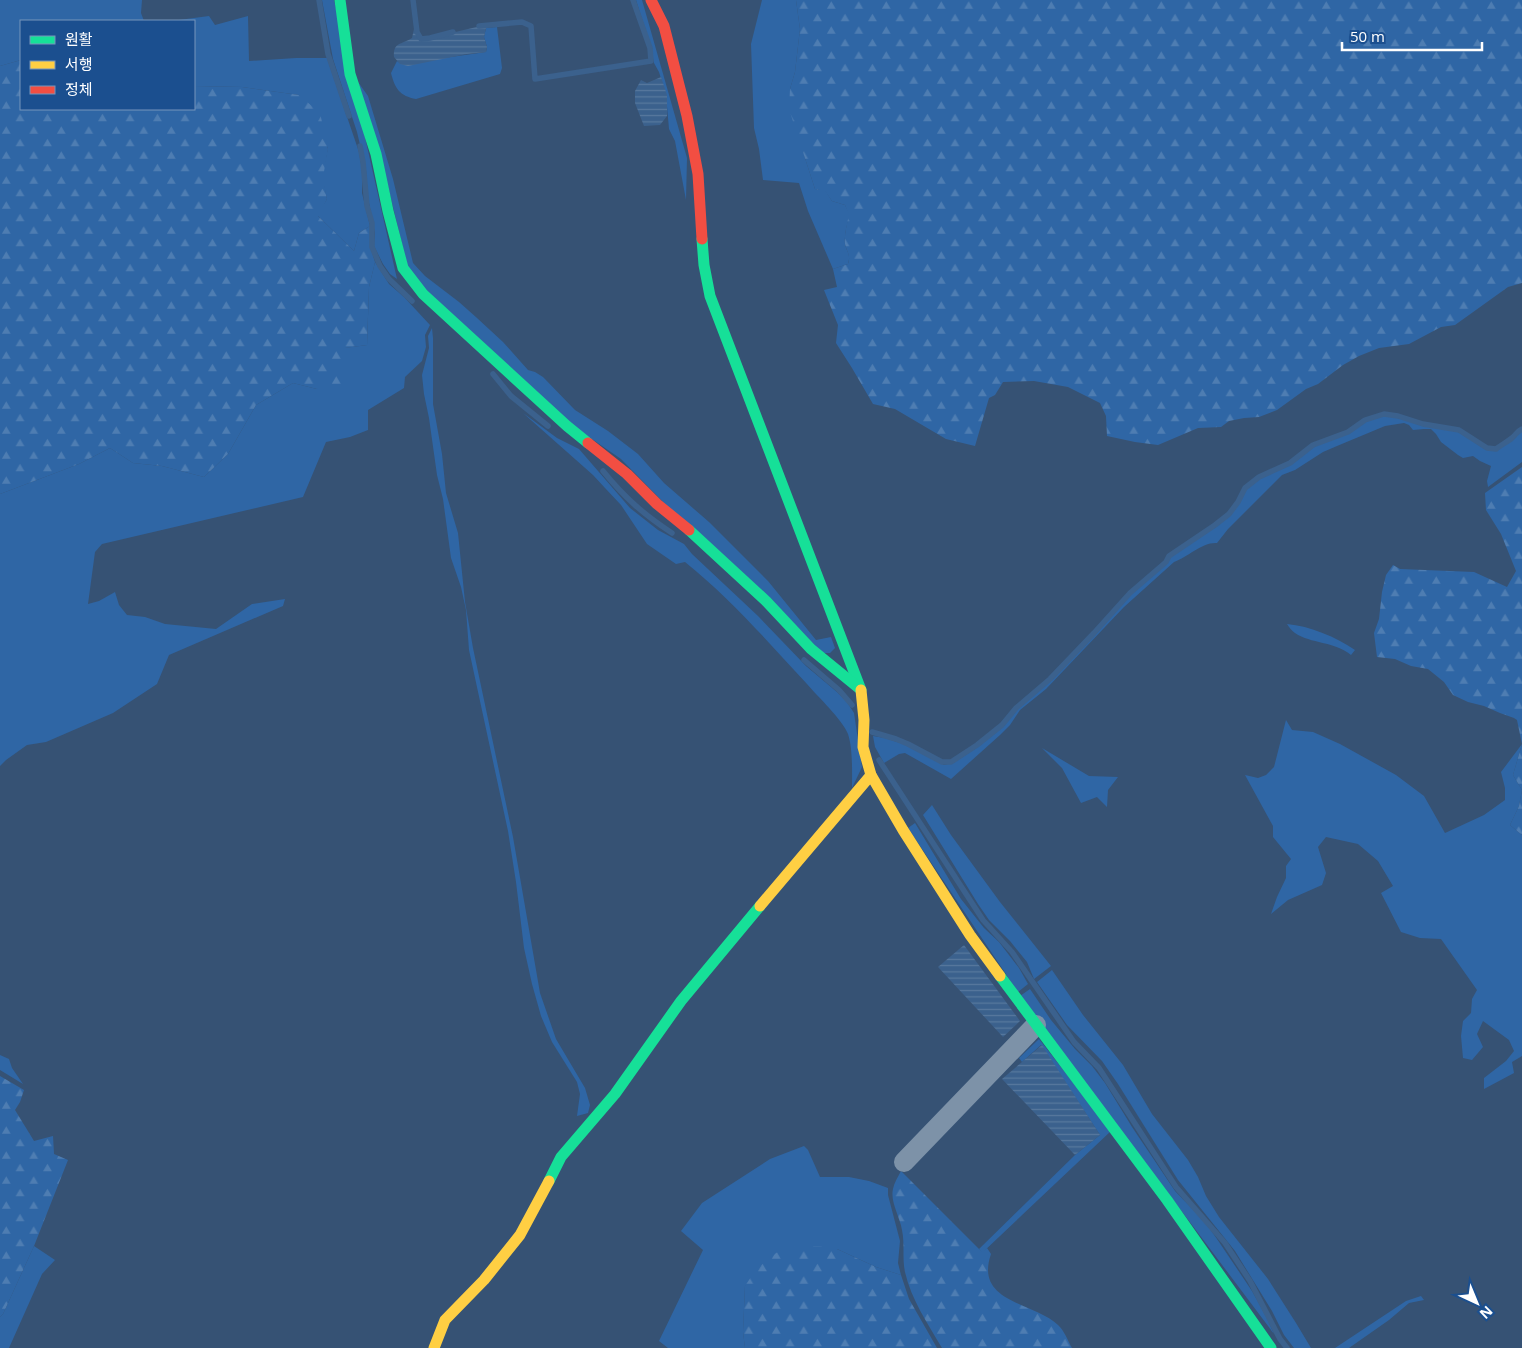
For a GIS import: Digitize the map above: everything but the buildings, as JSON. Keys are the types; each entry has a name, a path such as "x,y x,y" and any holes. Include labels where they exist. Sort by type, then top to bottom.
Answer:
{"street":[{"path":"340,0 350,74 376,154 403,268 423,294 504,366 566,426 628,474 657,504 693,533 766,600 811,649 861,690"},
{"path":"651,0 664,26 687,116 698,174 704,265 710,296 861,690 864,720 863,747 871,775 903,830 970,935 1167,1200 1271,1348"},
{"path":"434,1348 445,1320 484,1280 520,1235 561,1157 615,1094 681,1001 871,775"},
{"path":"904,1162 1036,1025"}],"green space":[{"path":"0,0 142,0 141,13 144,20 20,20 20,60 0,66"},
{"path":"322,0 334,0 397,279 390,274 383,264 374,246 375,233 368,198 366,170 357,132 333,59"},
{"path":"636,0 642,0 687,158 686,200 675,141 669,129 666,95 659,72 654,63"},
{"path":"762,0 796,0 800,29 795,72 790,89 805,158 815,189 825,190 832,201 845,205 850,215 845,237 849,261 848,264 833,269 808,211 799,183 763,180 754,128 751,44"},
{"path":"796,0 1522,0 1522,283 1508,287 1455,325 1441,327 1409,344 1379,348 1359,356 1343,365 1318,384 1306,389 1277,410 1259,417 1229,421 1221,427 1198,428 1158,445 1107,436 1106,416 1100,403 1068,387 1034,381 1003,382 995,395 989,398 975,446 946,439 895,409 873,404 836,343 838,325 824,290 837,287 833,269 848,264 849,261 845,240 849,215 845,205 832,201 825,191 815,189 789,109 790,89 795,72 800,29"},
{"path":"209,16 215,25 248,16 249,61 327,58 359,152 362,170 362,193 370,226 359,233 354,251 317,215 327,199 322,177 328,148 299,95 242,87 195,86 195,20 179,20"},
{"path":"497,27 502,68 500,74 416,99 402,94 396,87 391,73 397,61 401,64 486,52 487,47 484,37 486,28"},
{"path":"20,60 20,110 195,110 195,86 242,87 299,95 320,113 328,149 323,177 327,199 318,216 354,251 359,233 370,226 370,246 375,262 369,287 367,345 345,348 341,385 317,389 293,383 256,405 228,454 204,477 162,466 133,463 110,448 79,464 0,494 0,66"},
{"path":"358,82 368,96 393,179 413,263 425,276 459,302 503,342 528,370 543,377 575,410 608,431 638,454 664,483 709,522 768,581 816,640 831,637 835,648 830,653 822,653 771,599 693,527 667,506 621,459 576,428 416,281 408,268 379,150"},
{"path":"375,262 389,284 430,325 425,335 426,347 422,361 405,377 404,388 368,410 368,430 350,437 326,442 303,497 102,544 95,552 88,604 99,601 115,592 119,605 127,615 145,617 165,624 216,629 252,604 285,599 283,606 169,655 157,684 113,713 46,742 27,745 0,766 0,494 79,464 110,448 133,463 162,466 204,477 228,454 256,405 293,383 317,389 344,348 367,345 369,287"},
{"path":"432,328 433,404 442,454 446,493 458,533 465,602 473,648 513,837 540,993 556,1039 585,1088 590,1105 588,1113 577,1116 580,1094 577,1082 552,1042 541,1016 532,984 524,948 508,831 469,650 466,610 461,587 451,558 422,375 429,348 428,336"},
{"path":"523,413 557,438 579,449 630,508 658,530 684,544 806,666 847,702 854,713 862,767 852,788 850,740 845,728 829,708 718,590 685,562 676,564 647,544 621,505 593,475"},
{"path":"1384,415 1458,432 1487,449 1496,450 1512,440 1522,430 1522,462 1488,487 1487,481 1491,466 1473,456 1463,458 1458,455 1441,442 1431,429 1413,430 1404,423 1385,426 1323,452 1295,470 1282,475 1228,529 1217,543 1200,547 1174,562 1124,607 1046,689 1020,710 1010,725 1000,735 951,779 905,753 899,754 884,763 875,747 873,736 909,746 944,765 953,763 979,746 1003,727 1017,709 1051,680 1095,635 1131,593 1168,562 1171,556 1216,527 1230,515 1246,488 1260,478 1290,463 1313,446 1348,433 1366,421"},
{"path":"1522,467 1522,744 1517,720 1514,718 1453,695 1444,682 1428,669 1411,666 1395,659 1377,657 1374,633 1379,619 1386,575 1393,565 1400,569 1474,572 1507,587 1516,571 1501,534 1486,510 1485,493"},
{"path":"1287,624 1305,627 1322,633 1355,650 1351,655 1337,647 1301,637"},
{"path":"1286,720 1292,730 1313,732 1340,744 1396,775 1424,796 1445,833 1484,815 1505,800 1505,788 1501,772 1522,744 1513,775 1522,790 1519,806 1510,825 1522,835 1522,1056 1512,1062 1514,1073 1484,1089 1484,1078 1506,1061 1514,1051 1509,1040 1483,1021 1477,1034 1483,1047 1472,1060 1463,1058 1461,1036 1463,1021 1471,1013 1472,999 1477,990 1441,939 1420,938 1401,932 1381,893 1393,886 1378,861 1358,844 1326,837 1318,847 1326,873 1322,885 1288,900 1271,914 1286,878 1286,866 1291,859 1273,837 1273,826 1245,775 1258,778 1266,775 1274,767"},
{"path":"1522,744 1522,790 1513,775"},
{"path":"1042,748 1089,776 1118,777 1108,790 1107,807 1097,797 1081,803 1062,768"},
{"path":"1522,790 1522,835 1510,825 1519,806"},
{"path":"932,805 951,835 1000,902 1051,966 1034,979 1027,962 989,920 978,904 923,815"},
{"path":"915,823 961,899 1019,968 1028,984 1018,992 908,828"},
{"path":"1052,970 1083,1015 1123,1065 1152,1114 1188,1160 1219,1217 1268,1279 1311,1348 1294,1348 1284,1335 1272,1311 1235,1251 1178,1180 1102,1061 1067,1025 1037,982"},
{"path":"1030,989 1051,1020 1105,1083 1175,1191 1205,1222 1252,1291 1274,1334 1020,996"},
{"path":"1039,1039 1111,1131 982,1253 979,1249 1075,1155 1100,1135 1041,1045 1022,1062 1019,1058"},
{"path":"0,1055 9,1059 12,1068 23,1084 0,1070"},
{"path":"0,1076 24,1090 15,1110 34,1141 53,1136 54,1154 68,1160 34,1246 0,1317"},
{"path":"804,1146 808,1150 820,1177 849,1177 869,1181 888,1188 888,1195 900,1241 898,1263 901,1275 876,1267 837,1249 745,1286 743,1332 745,1348 668,1348 659,1341 703,1250 681,1231 702,1203 770,1159"},
{"path":"901,1171 982,1252 987,1248 991,1254 988,1270 991,1283 998,1292 1048,1317 1058,1325 1072,1348 942,1348 916,1302 905,1272 903,1235 892,1194 894,1184"},
{"path":"34,1246 55,1260 42,1274 9,1348 0,1348 0,1317"},
{"path":"798,1246 820,1246 837,1249 876,1267 901,1275 909,1299 937,1348 745,1348 743,1332 745,1286 757,1268 780,1250"},
{"path":"1421,1296 1424,1300 1409,1303 1389,1320 1349,1348 1335,1348 1406,1301"}],"shaded area":[{"path":"485,25 486,52 408,66 400,64 394,57 396,46 412,38 414,29 421,39"},
{"path":"661,77 667,95 667,116 660,125 644,126 635,103 635,91 641,80 647,83"},
{"path":"964,945 1020,1021 1003,1037 938,967"},
{"path":"1042,1045 1100,1135 1075,1155 1002,1079"}],"waterway":[{"path":"319,0 328,54 349,116"},
{"path":"413,0 417,32 421,39 453,32"},
{"path":"479,26 522,22 531,26 535,79 651,61 650,48 633,0"},
{"path":"360,146 367,206 372,223 372,247 380,266 389,279 412,301"},
{"path":"493,374 511,396 548,426"},
{"path":"872,732 908,744 942,762 951,762 977,745 1002,725 1016,708 1050,679 1130,593 1166,562 1169,556 1229,514 1245,488 1259,477 1290,463 1313,445 1348,432 1365,420 1384,414 1398,416 1423,424 1459,430 1487,448 1496,449 1522,429"},
{"path":"603,471 634,505 672,533"},
{"path":"804,660 839,690 852,705"},
{"path":"879,760 983,920 1012,952 1074,1042 1099,1068 1176,1187 1225,1243 1250,1281 1280,1339 1287,1348"}],"traffic: fast":[{"path":"340,0 350,74 376,154 403,268 423,294 588,443"},
{"path":"702,239 704,265 710,296 861,690"},
{"path":"689,530 766,601 811,649 860,689"},
{"path":"549,1181 561,1157 615,1094 681,1001 760,906"},
{"path":"1000,976 1167,1200 1271,1348"}],"traffic: slow":[{"path":"861,690 864,720 863,747 871,775 903,830 970,935 1000,976"},
{"path":"760,906 871,775"},
{"path":"434,1348 445,1320 484,1280 520,1235 549,1181"}],"traffic: jam":[{"path":"651,0 664,26 687,116 698,174 702,239"},
{"path":"588,443 627,474 657,504 689,530"}]}
